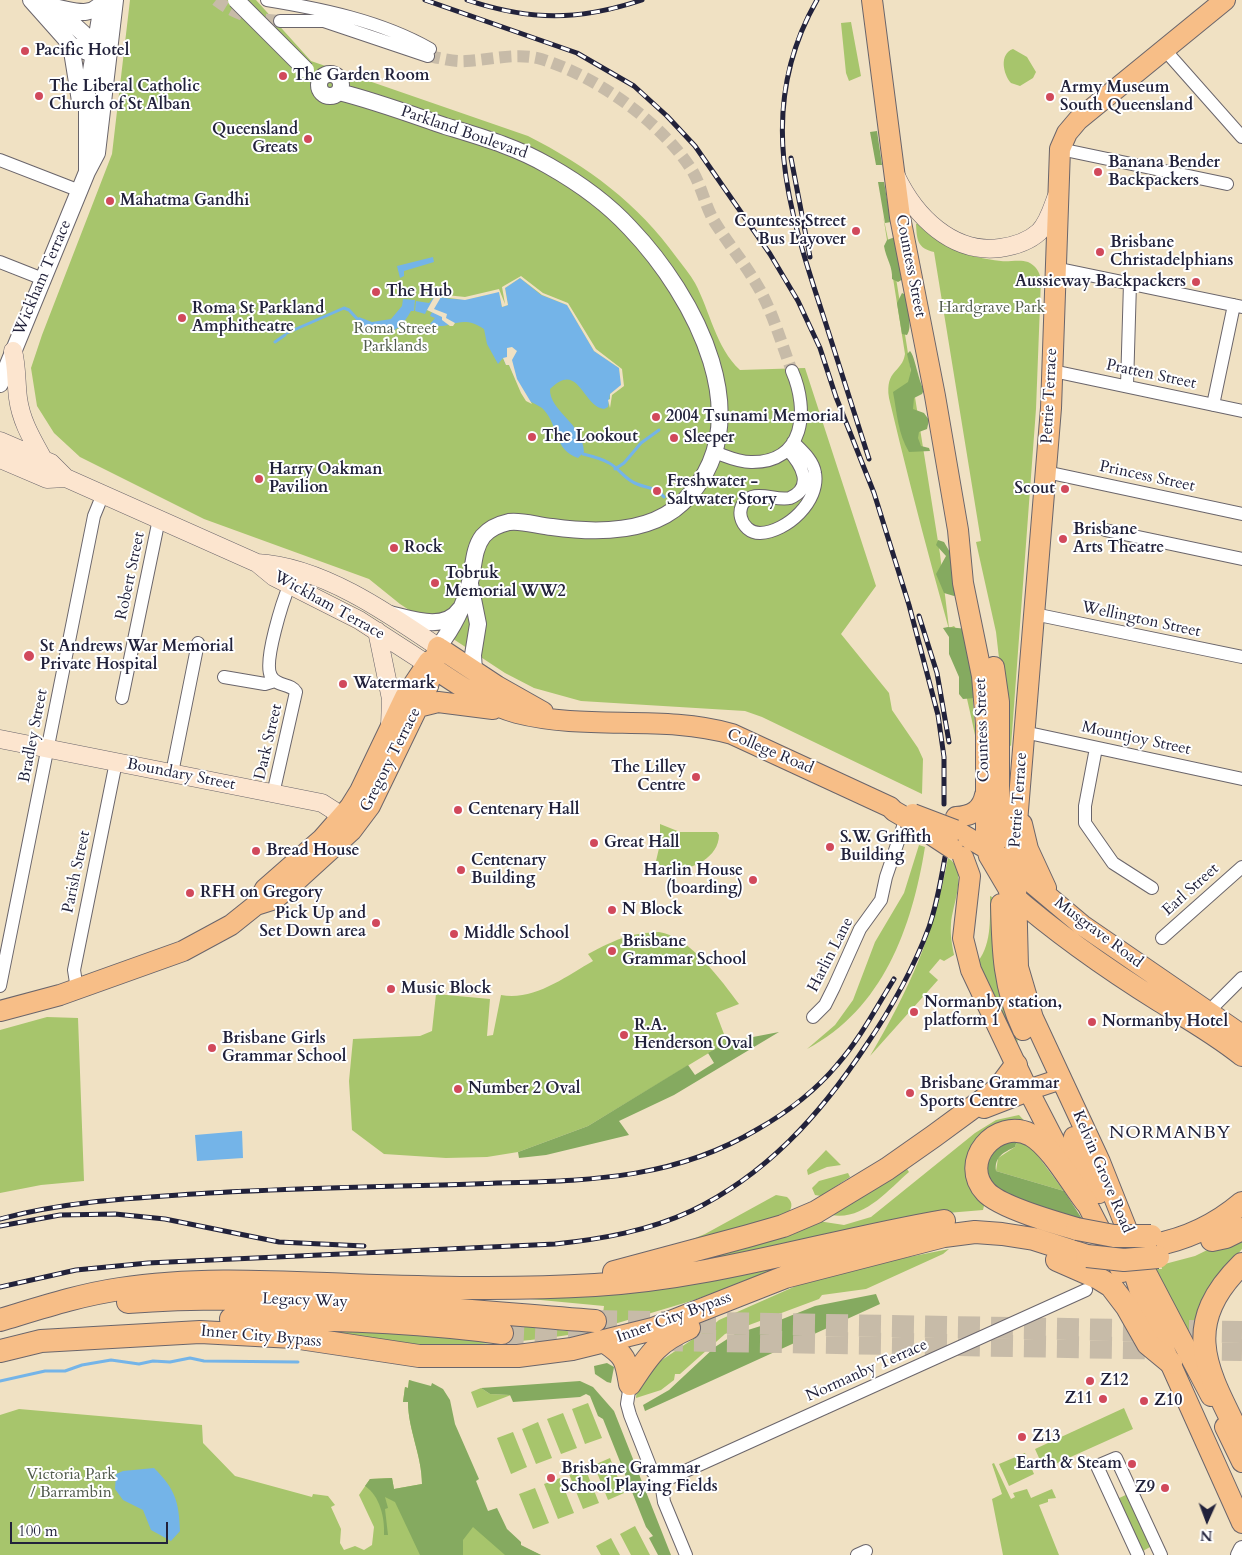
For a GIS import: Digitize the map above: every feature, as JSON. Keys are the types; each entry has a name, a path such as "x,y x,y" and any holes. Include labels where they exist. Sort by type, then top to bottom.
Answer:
{"highway":[{"path":"514,1288 650,1263 801,1219 834,1202 887,1169 964,1114 998,1089 1016,1065"},
{"path":"964,1114 1046,1084"},
{"path":"1082,1242 993,1198 979,1182 976,1168 979,1154 986,1142 998,1134 1012,1131 1031,1136 1047,1149 1086,1202"},
{"name":"Inner City Bypass","path":"8,1318 46,1305 97,1293 182,1282 514,1288 596,1285 674,1277 960,1218 992,1219 1023,1224 1082,1242 1124,1260 1154,1246 1239,1217"},
{"name":"Inner City Bypass","path":"1154,1246 1184,1251 1212,1240 1226,1237 1239,1217"},
{"name":"Inner City Bypass","path":"0,1351 40,1341 163,1332 238,1332 293,1338 390,1353 470,1357 544,1353 605,1342 680,1320 785,1277 944,1236 975,1232 1082,1242"},
{"path":"1002,1234 1021,1246 1088,1272 1111,1286 1123,1302 1148,1344 1171,1363"},
{"path":"1239,1265 1212,1306 1206,1324 1204,1345 1208,1367 1242,1441"},
{"path":"630,1384 646,1358 670,1336 761,1298 785,1277"},
{"name":"Legacy Way","path":"8,1318 142,1301 278,1299 389,1305 595,1321"},
{"name":"Legacy Way","path":"40,1341 94,1326 190,1319 357,1320 502,1333"},
{"path":"605,1342 620,1352 626,1360 630,1384"}],"main road":[{"name":"Countess Street","path":"872,0 900,217 935,396 958,530 963,582 982,676 985,705 985,795 993,844 1009,899"},
{"name":"Petrie Terrace","path":"1014,866 1053,371 1057,196 1060,149 1067,133 1078,120 1224,0"},
{"path":"894,171 902,189 917,210 937,230 956,240 985,248 1006,247 1033,237 1046,222 1057,196"},
{"path":"13,351 18,371 20,408 28,434 43,459"},
{"name":"Wickham Terrace","path":"0,441 51,462 66,478 257,563 274,577 341,609 430,666"},
{"name":"Wickham Terrace","path":"0,459 48,479 66,478"},
{"name":"Countess Street","path":"958,530 975,580 999,702 993,844"},
{"name":"Wickham Terrace","path":"257,563 279,564 346,590 389,614 438,647"},
{"path":"377,631 391,699 390,728"},
{"name":"College Road","path":"438,647 474,671 553,718"},
{"name":"Gregory Terrace","path":"0,1011 77,989 193,947 231,925 256,905 275,899 346,824 370,806 418,707 430,666 438,647"},
{"name":"College Road","path":"430,666 480,698 515,712 588,723 692,726 720,731 750,741 901,810 957,838 1009,899"},
{"name":"Gregory Terrace","path":"346,824 405,697 430,666"},
{"path":"418,707 438,702 515,712"},
{"name":"Boundary Street","path":"0,739 322,804 346,824"},
{"path":"901,810 957,838 984,802 985,795"},
{"path":"1018,805 1028,849 1052,899"},
{"name":"Musgrave Road","path":"957,838 993,844 1014,866 1095,934 1242,1035"},
{"name":"Kelvin Grove Road","path":"957,838 970,876 963,924 964,944 975,980 1016,1065 1046,1084 1100,1162 1146,1273 1202,1376 1242,1462"},
{"name":"Kelvin Grove Road","path":"1014,866 1002,941 1007,987 1046,1084 1135,1275 1145,1307 1242,1522"},
{"name":"Musgrave Road","path":"1009,899 1160,1002 1200,1025 1242,1056"},
{"name":"Kelvin Grove Road","path":"1009,899 1022,985 1033,1018 1046,1084 1086,1202 1123,1274 1145,1307"},
{"path":"1016,1065 1024,1044 1024,1031"}],"street":[{"path":"31,0 71,45 102,56"},
{"path":"102,56 107,0"},
{"path":"53,4 87,13 96,9 107,0"},
{"name":"Parkland Boulevard","path":"236,0 319,82 320,89 325,94 333,95 339,92 514,149 572,179 610,208 631,228 664,269 700,332 716,374 720,422 714,452 700,480 684,501 675,509 651,522 625,528 587,530 510,522 491,529 479,544 470,582 458,619 438,647"},
{"path":"267,0 327,11 411,38 429,52 324,21 280,21"},
{"path":"53,4 86,36 102,56"},
{"path":"71,45 79,88 81,114 86,125"},
{"path":"1164,49 1242,137"},
{"name":"Wickham Terrace","path":"87,172 87,94 102,56"},
{"name":"Wickham Terrace","path":"0,384 87,172 97,153 102,56"},
{"path":"1060,149 1227,184"},
{"path":"0,160 80,191"},
{"path":"0,262 43,279"},
{"path":"1055,268 1130,282 1238,306 1213,405"},
{"path":"1127,386 1130,282"},
{"path":"714,452 730,459 751,462 777,457 790,446 798,431 802,406 799,388 792,371"},
{"name":"Pratten Street","path":"1053,371 1242,411"},
{"path":"790,446 808,457 815,474 814,489 808,502 797,515 785,524 766,532 750,532 742,525 740,517 742,507 747,499 756,496 790,498 802,489 804,481 803,471 790,446"},
{"name":"Princess Street","path":"1046,472 1242,514"},
{"name":"Bradley Street","path":"0,986 94,516 103,494"},
{"name":"Robert Street","path":"122,698 159,519"},
{"path":"1105,530 1242,559"},
{"name":"Parkland Boulevard","path":"470,582 478,624 473,655 474,671"},
{"name":"Dark Street","path":"273,794 296,698 294,689 274,681 269,673 269,663 279,612 290,584"},
{"path":"389,614 422,621 441,622 454,616 462,605"},
{"name":"Wellington Street","path":"1034,614 1242,657"},
{"path":"172,773 198,643"},
{"name":"Dark Street","path":"224,677 263,684 274,681"},
{"name":"Mountjoy Street","path":"1024,732 1242,779"},
{"path":"1096,748 1085,806 1085,824 1113,863 1152,888"},
{"name":"Parish Street","path":"77,989 74,970 116,762"},
{"name":"Harlin Lane","path":"813,1017 825,1005 856,935 875,906 881,883 886,877 901,810"},
{"name":"Earl Street","path":"1162,938 1242,867"},
{"path":"1208,1012 1242,978"},
{"name":"Normanby Terrace","path":"661,1482 1086,1290"},
{"path":"630,1384 627,1404 630,1415 652,1471 661,1482 664,1502 686,1555"},
{"path":"1138,1555 1097,1466 1116,1458 1161,1555"},
{"path":"1239,1555 1242,1549"}],"green space":[{"name":"Roma Street Parklands","path":"130,0 256,0 311,61 528,136 591,173 646,220 693,280 719,340 740,370 805,368 876,586 841,634 889,693 892,710 918,748 923,759 922,794 762,717 745,711 581,701 534,688 505,673 400,604 369,579 204,519 80,457 54,433 37,406 31,368 112,154"},
{"path":"851,22 861,76 849,81 846,73 841,23"},
{"path":"1013,49 1027,57 1036,72 1033,78 1020,86 1011,83 1004,70 1006,55"},
{"path":"877,131 882,165 876,165 870,132"},
{"path":"878,182 884,182 891,222 885,223"},
{"path":"883,215 896,278 940,554 949,628 954,626 958,631 971,675 976,740 962,678 916,509 889,398 889,382 901,365 905,354"},
{"name":"Hardgrave Park","path":"918,223 936,239 966,254 1001,261 1028,262 1037,269 1041,279 1036,409 1011,746 1009,745 996,632 976,542 981,541 934,252 924,248 919,243 916,224"},
{"path":"895,237 896,250 901,255 898,261 902,266 900,272 903,279 898,282 892,279 884,246 887,240"},
{"path":"902,293 906,295 909,316 910,327 907,335 902,334 897,303"},
{"path":"910,351 924,390 922,394 914,398 913,409 924,413 929,420 927,429 919,432 918,438 921,446 929,448 930,451 909,452 902,438 898,423 893,392 908,382 911,371 907,354"},
{"path":"938,540 944,542 951,554 958,594 954,596 944,593 936,574 946,556 936,545"},
{"path":"943,628 967,629 975,698 963,699 959,694 959,677 949,654 949,637"},
{"path":"660,824 680,832 717,832 719,835 718,844 708,857 692,867 665,870 656,861 660,844"},
{"path":"919,845 925,847 912,907 890,963 874,989 856,1012 833,1032 807,1049 835,1025 853,1000 875,942 904,893"},
{"path":"948,858 954,864 958,879 951,928 954,955 944,961 940,959 929,972 938,980 870,1056 897,1007 918,961 935,913"},
{"path":"990,896 994,898 1018,1034 1017,1047 975,965 985,950 989,933"},
{"path":"659,932 670,935 693,950 714,972 739,1004 716,1013 727,1042 588,1126 518,1152 487,1157 446,1158 384,1154 352,1130 349,1081 353,1039 420,1036 432,1031 436,994 490,999 487,1036 493,1035 501,995 513,996 537,991 593,961 588,954 606,945 630,936"},
{"path":"47,1017 78,1018 84,1181 41,1185 0,1193 0,1030"},
{"path":"779,1032 674,1095 619,1121 629,1135 546,1155 519,1158 518,1152 588,1126 688,1065 695,1075 714,1063 708,1053 727,1042"},
{"path":"1019,1115 1031,1128 1003,1125 983,1210 947,1213 709,1264 673,1265 818,1221 844,1225 871,1217 975,1133 996,1120"},
{"path":"1018,1137 1029,1144 1064,1191 996,1171 998,1158 1015,1147"},
{"path":"1018,1137 1015,1147 998,1159 996,1171 1064,1191 1088,1228 990,1190 983,1156"},
{"path":"826,1150 841,1165 827,1167 808,1175 807,1170"},
{"path":"907,1169 909,1172 874,1203 854,1213 843,1216 831,1215"},
{"path":"848,1173 850,1177 821,1196 815,1195 812,1188 819,1181"},
{"path":"776,1195 787,1197 791,1202 791,1208 786,1216 676,1246 705,1234"},
{"path":"1242,1233 1242,1249 1220,1275 1199,1353 1154,1269 1162,1269 1161,1265 1195,1256"},
{"path":"949,1249 943,1254 866,1289 822,1295 819,1299 725,1334 680,1374 675,1374 674,1380 661,1390 636,1398 637,1388 644,1372 719,1320 805,1282 849,1269"},
{"path":"807,1261 691,1301 601,1328 604,1306 509,1297"},
{"path":"876,1294 880,1304 645,1411 643,1405 669,1390 715,1347 735,1334 780,1320 815,1306"},
{"path":"503,1323 582,1333 511,1342 441,1345 385,1342 321,1332 322,1329"},
{"path":"607,1363 614,1367 611,1383 595,1374 594,1366"},
{"name":"Victoria Park / Barrambin","path":"409,1380 412,1381 480,1527 541,1555 0,1555 0,1415 19,1409 202,1425 203,1443 235,1476 312,1497 313,1494 328,1496 335,1505 331,1507 341,1529 340,1543 344,1550 355,1546 364,1550 372,1545 374,1527 359,1495 370,1479 392,1478 394,1489 422,1484 420,1463 410,1423 408,1402 403,1402 405,1387 408,1388"},
{"path":"409,1380 431,1386 432,1383 443,1389 450,1400 455,1424 479,1479 476,1481 488,1511 497,1508 507,1529 521,1542 521,1545 541,1555 505,1555 473,1527 463,1540 463,1555 420,1555 395,1502 385,1497 388,1508 385,1509 388,1535 384,1535 384,1522 378,1501 365,1486 370,1479 392,1478 394,1489 422,1484 420,1463 410,1423 408,1402 403,1402 405,1387 408,1388"},
{"path":"580,1381 593,1387 614,1411 671,1555 658,1555 649,1538 653,1536 646,1527 603,1419 598,1416 590,1396 586,1394 580,1397 513,1402 510,1395 490,1394 481,1388"},
{"path":"481,1388 490,1394 511,1395 477,1408 471,1392"},
{"path":"588,1403 602,1438 585,1444 572,1409"},
{"path":"1124,1408 1133,1429 1044,1469 1035,1449"},
{"path":"563,1413 577,1448 561,1454 547,1419"},
{"path":"538,1422 552,1458 536,1464 522,1429"},
{"path":"513,1432 527,1467 511,1474 497,1438"},
{"path":"1025,1453 1034,1474 1009,1486 999,1464"},
{"path":"610,1458 624,1493 608,1500 594,1465"},
{"path":"994,1463 1011,1499 1015,1497 1013,1493 1027,1489 1031,1498 1052,1489 1056,1498 1048,1499 1048,1502 1039,1505 1059,1555 1003,1555 992,1499 1002,1494 992,1464"},
{"path":"585,1468 599,1503 583,1509 569,1474"},
{"path":"560,1478 574,1513 558,1519 544,1484"},
{"path":"535,1488 549,1523 533,1529 519,1494"},
{"path":"1130,1493 1158,1555 1154,1555 1150,1547 1143,1551 1145,1555 1140,1555 1115,1500"},
{"path":"635,1526 650,1555 631,1555 620,1534"},
{"path":"611,1538 620,1555 601,1555 596,1546"}],"water":[{"path":"433,257 434,262 404,271 404,276 400,278 397,266"},
{"path":"520,278 541,295 567,305 594,351 619,368 622,385 610,394 608,407 604,409 590,401 580,387 568,379 560,381 550,389 551,397 555,404 573,425 582,442 584,452 578,458 565,450 549,417 542,408 525,396 509,365 506,365 503,358 498,364 487,344 484,329 468,322 437,326 430,324 435,318 430,316 432,312 427,310 425,314 415,311 416,301 429,303 433,298 470,298 499,291 502,307 508,305 505,288"},
{"path":"403,299 415,300 414,311 411,311 403,323 396,329 387,333 381,333 381,330 364,328 355,321 359,317 372,322 391,319 402,306"},
{"path":"242,1131 243,1158 197,1161 195,1135"},
{"path":"154,1468 167,1482 177,1503 180,1531 171,1541 151,1530 143,1510 123,1500 115,1489 116,1474 123,1471"}],"pier":[{"path":"521,276 543,293 568,303 596,349 622,369 624,386 612,395 610,408 608,400 610,399 610,394 621,385 619,368 594,351 567,305 542,295 520,278 505,288 508,305 502,307 499,292 465,300 441,297 434,309 447,314 446,318 455,323 453,326 442,320 442,317 427,310 436,294 465,297 499,289 505,304 502,287"},
{"path":"512,347 517,351 512,360 517,379 532,404 526,401 509,365 506,365 503,358 507,357 507,348"}],"waterway":[{"path":"287,333 344,308 349,310 360,322"},
{"path":"275,342 285,335"},
{"path":"615,469 624,463 641,443 659,430"},
{"path":"583,454 606,461 633,482 655,490 664,497"},
{"path":"0,1381 45,1371 65,1371 82,1365 111,1360 139,1364 153,1361 170,1362 190,1358 204,1361 298,1362"}],"tunnel":[{"path":"216,0 231,10 246,16 280,21"},
{"path":"428,56 461,61 513,56 541,59 584,77 605,89 646,119 680,154 693,172 714,221 754,280 765,300 792,371"},
{"path":"595,1321 1242,1332"},
{"path":"502,1333 606,1338"},
{"path":"661,1340 1242,1350"}],"railway":[{"path":"425,0 577,53 634,86 667,116 695,146 770,254 798,301 820,348 836,397 874,493 909,605 938,715 944,757 944,804"},
{"path":"467,0 512,12 554,16 597,12 642,0"},
{"path":"817,0 798,40 787,80 782,119 784,159 799,238 869,459"},
{"path":"791,158 810,257"},
{"path":"919,616 937,673 949,742"},
{"path":"0,1287 76,1270 148,1263 555,1244 590,1240 641,1229 691,1211 744,1180 767,1161 810,1119 848,1072 884,1018 916,959 932,918 945,857"},
{"path":"0,1219 66,1205 111,1200 289,1189 548,1181 619,1176 654,1170 724,1147 758,1129 790,1108 829,1074 845,1055 894,979"},
{"path":"0,1226 60,1215 115,1214 165,1219 279,1242 364,1246"}],"place":[{"name":"Pacific Hotel","path":"25,51"},
{"name":"The Garden Room","path":"283,76"},
{"name":"The Liberal Catholic Church of St Alban","path":"39,96"},
{"name":"Army Museum South Queensland","path":"1050,97"},
{"name":"Queensland Greats","path":"308,139"},
{"name":"Banana Bender Backpackers","path":"1098,172"},
{"name":"Mahatma Gandhi","path":"110,201"},
{"name":"Countess Street Bus Layover","path":"856,231"},
{"name":"Brisbane Christadelphians","path":"1100,252"},
{"name":"Aussieway Backpackers","path":"1196,282"},
{"name":"The Hub","path":"376,292"},
{"name":"Roma St Parkland Amphitheatre","path":"182,318"},
{"name":"2004 Tsunami Memorial","path":"656,417"},
{"name":"The Lookout","path":"532,437"},
{"name":"Sleeper","path":"674,438"},
{"name":"Harry Oakman Pavilion","path":"259,479"},
{"name":"Scout","path":"1065,489"},
{"name":"Freshwater - Saltwater Story","path":"657,491"},
{"name":"Brisbane Arts Theatre","path":"1063,539"},
{"name":"Rock","path":"394,548"},
{"name":"Tobruk Memorial WW2","path":"435,583"},
{"name":"St Andrews War Memorial Private Hospital","path":"29,656"},
{"name":"Watermark","path":"343,684"},
{"name":"The Lilley Centre","path":"696,777"},
{"name":"Centenary Hall","path":"458,810"},
{"name":"Great Hall","path":"594,843"},
{"name":"S.W. Griffith Building","path":"830,847"},
{"name":"Bread House","path":"256,851"},
{"name":"Centenary Building","path":"461,870"},
{"name":"Harlin House (boarding)","path":"753,880"},
{"name":"RFH on Gregory","path":"190,893"},
{"name":"N Block","path":"612,910"},
{"name":"Pick Up and Set Down area","path":"376,923"},
{"name":"Middle School","path":"454,934"},
{"name":"Brisbane Grammar School","path":"612,951"},
{"name":"Music Block","path":"391,989"},
{"name":"Normanby station, platform 1","path":"914,1012"},
{"name":"Normanby Hotel","path":"1092,1022"},
{"name":"R.A. Henderson Oval","path":"624,1035"},
{"name":"Brisbane Girls Grammar School","path":"212,1048"},
{"name":"Number 2 Oval","path":"458,1089"},
{"name":"Brisbane Grammar Sports Centre","path":"910,1093"},
{"name":"Z12","path":"1090,1381"},
{"name":"Z11","path":"1103,1399"},
{"name":"Z10","path":"1144,1401"},
{"name":"Z13","path":"1022,1437"},
{"name":"Earth & Steam","path":"1132,1464"},
{"name":"Brisbane Grammar School Playing Fields","path":"551,1478"},
{"name":"Z9","path":"1165,1488"}],"district":[{"name":"NORMANBY","path":"1170,1134"}]}
